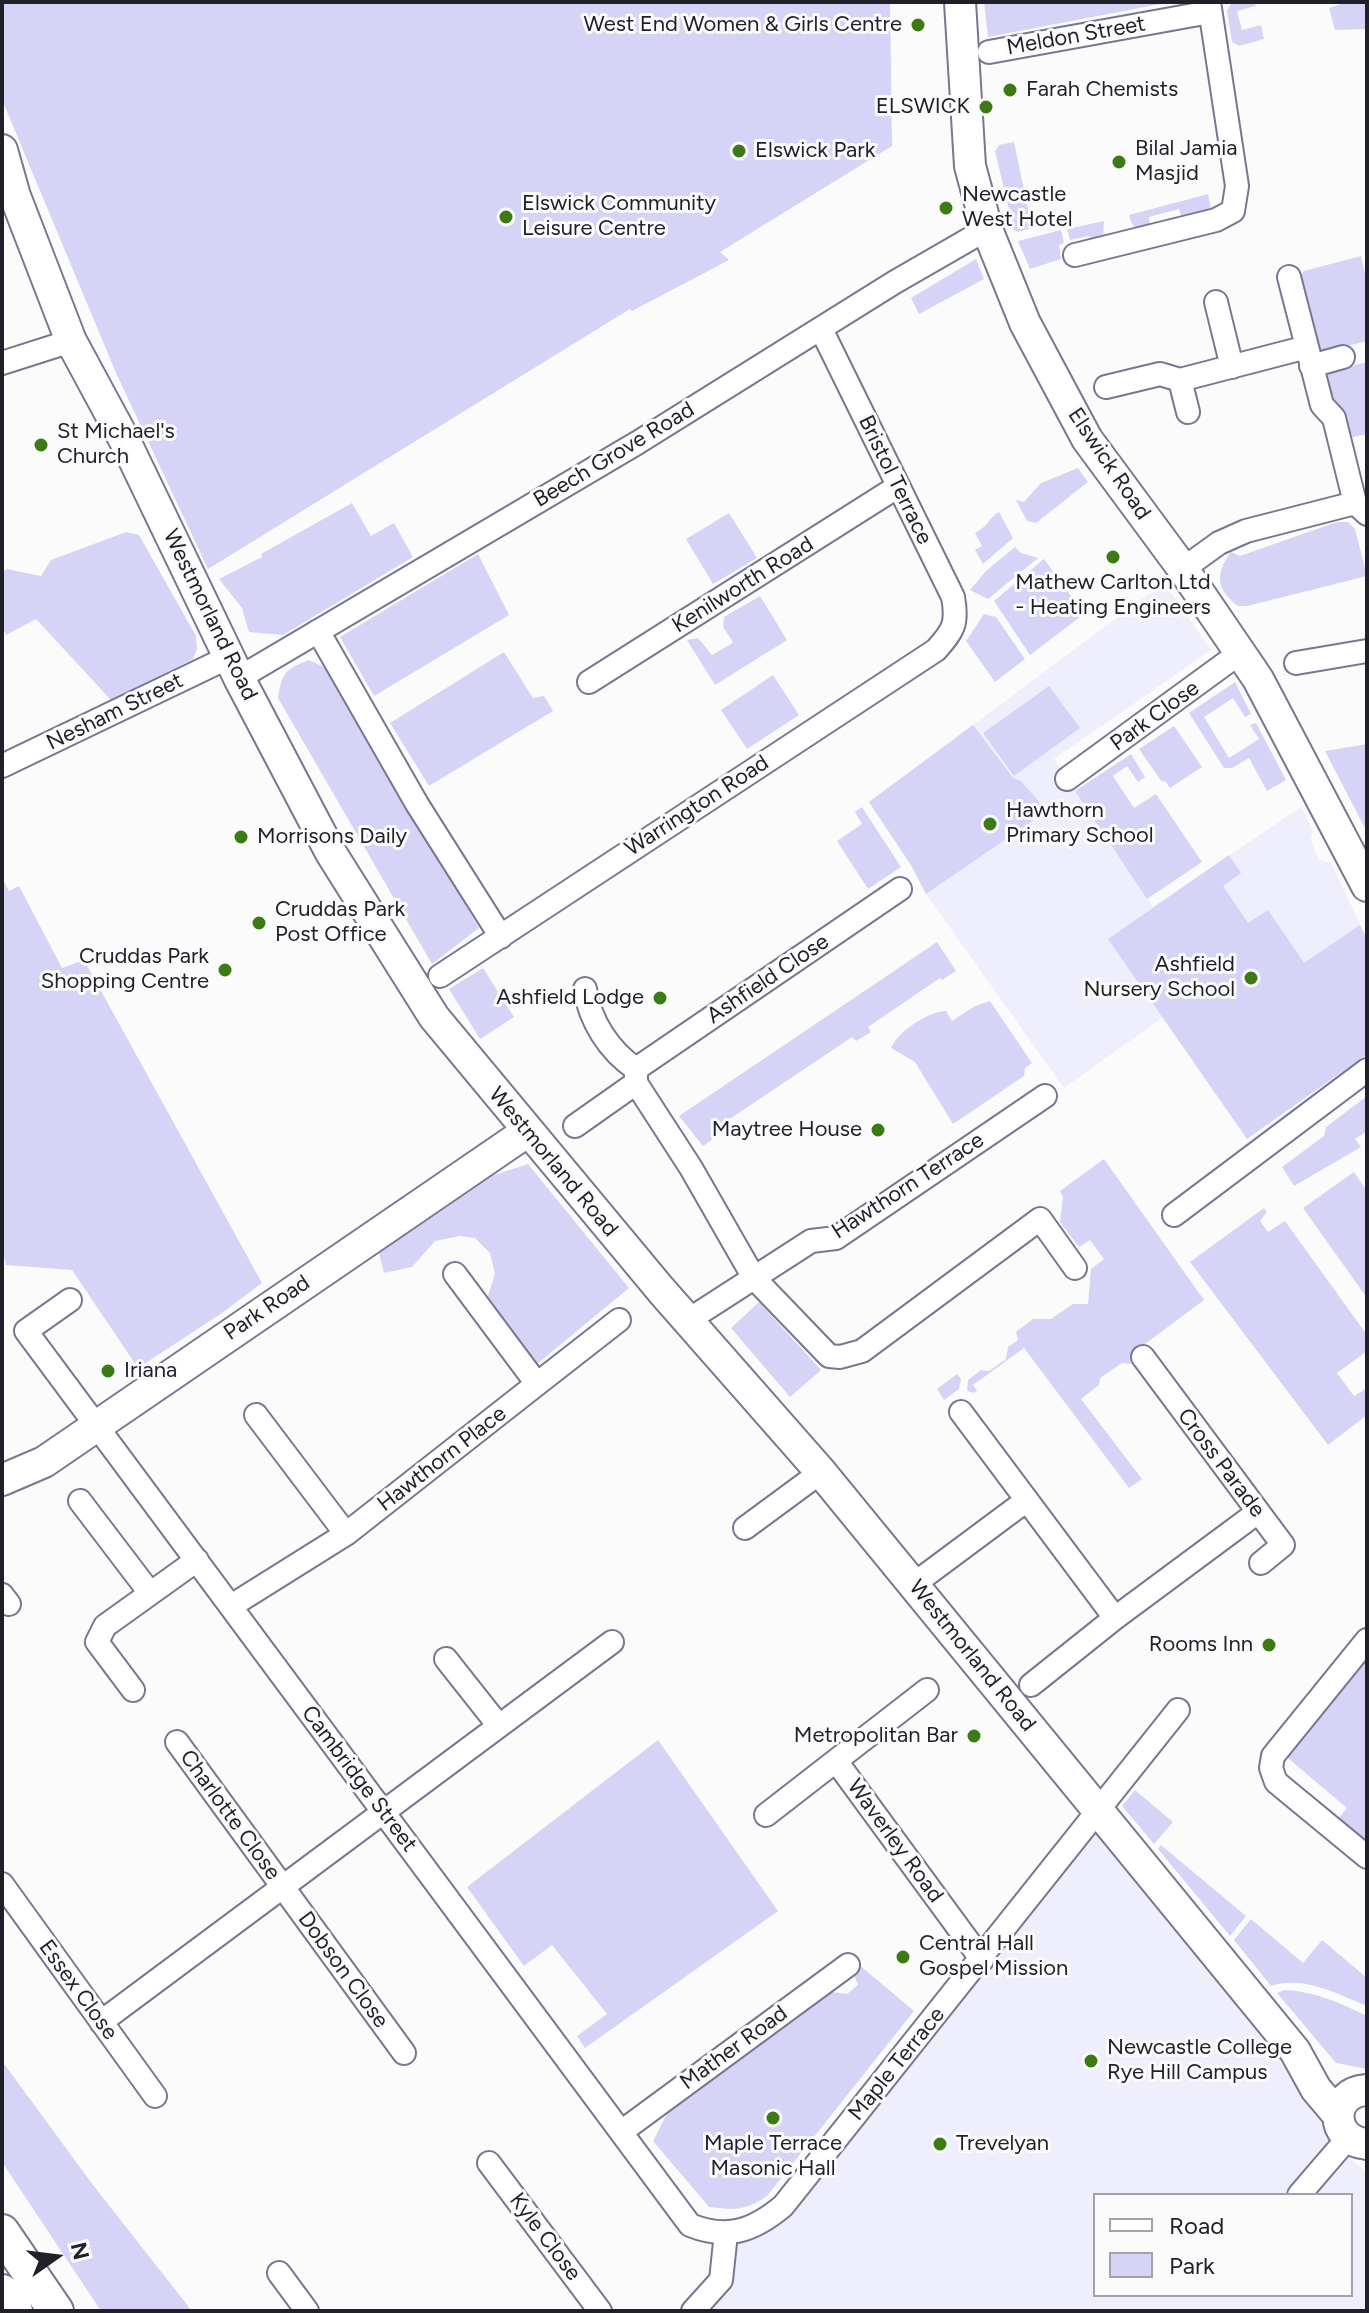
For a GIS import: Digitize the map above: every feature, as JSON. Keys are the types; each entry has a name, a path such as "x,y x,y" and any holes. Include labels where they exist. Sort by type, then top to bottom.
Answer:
{"main road":[{"path":"2,2232 56,2311"},
{"path":"2,2292 15,2311"}],"street":[{"name":"Elswick Road","path":"960,2 967,135 976,195 1025,323 1087,439 1241,652 1300,755 1367,886"},
{"name":"Meldon Street","path":"989,52 1209,7"},
{"path":"1075,255 1216,220 1233,211 1237,186 1209,7"},
{"name":"Westmorland Road","path":"2,150 15,196 71,341 125,441 234,668 331,853 434,1017 687,1321 821,1472 914,1584 1295,2051 1316,2089 1357,2138"},
{"name":"Beech Grove Road","path":"234,668 318,631 637,443 895,282 987,229"},
{"path":"1183,569 1219,543 1246,531 1361,508 1334,418 1322,405 1289,277"},
{"path":"1216,302 1232,367"},
{"name":"Bristol Terrace","path":"821,329 953,597 956,615 951,633"},
{"path":"2,363 71,341"},
{"path":"1106,387 1160,374 1180,380 1232,367 1309,357 1343,357"},
{"path":"1180,380 1188,412"},
{"name":"Kenilworth Road","path":"589,682 897,487"},
{"path":"318,631 417,804 501,937"},
{"name":"Warrington Road","path":"440,976 936,650 951,633"},
{"path":"1296,663 1367,651"},
{"name":"Park Close","path":"1067,779 1241,652"},
{"name":"Nesham Street","path":"2,766 234,668"},
{"name":"Ashfield Close","path":"575,1126 636,1076 900,889"},
{"path":"585,989 589,1012 619,1057 636,1076 754,1278 829,1356 840,1357 862,1351 1040,1219 1075,1268"},
{"path":"1174,1215 1367,1070"},
{"name":"Hawthorn Terrace","path":"687,1321 811,1241 836,1238 1045,1096"},
{"name":"Park Road","path":"2,1480 44,1462 95,1424 528,1131"},
{"path":"455,1274 537,1384"},
{"name":"Cambridge Street","path":"70,1300 26,1331 690,2225 708,2232 735,2232"},
{"name":"Hawthorn Place","path":"231,1606 346,1534 619,1320"},
{"name":"Cross Parade","path":"1143,1357 1283,1545 1261,1563"},
{"path":"961,1412 1115,1618"},
{"path":"256,1415 346,1534"},
{"path":"745,1528 821,1472"},
{"path":"914,1584 1027,1500"},
{"path":"80,1501 150,1593"},
{"path":"1031,1685 1258,1512"},
{"path":"133,1690 97,1642 105,1626 197,1560"},
{"path":"1367,1640 1273,1756 1271,1768 1276,1782 1367,1857"},
{"path":"101,2022 612,1642"},
{"path":"446,1659 499,1726"},
{"name":"Waverley Road","path":"766,1815 927,1690"},
{"name":"Maple Terrace","path":"735,2232 767,2220 783,2206 982,1960 1178,1710"},
{"name":"Charlotte Close","path":"177,1742 283,1887"},
{"name":"Waverley Road","path":"836,1761 982,1960"},
{"name":"Essex Close","path":"2,1884 155,2096"},
{"name":"Dobson Close","path":"283,1887 404,2053"},
{"name":"Mather Road","path":"621,2132 848,1965"},
{"name":"Westmorland Road","path":"1295,2051 1363,2090"},
{"name":"Westmorland Road","path":"1357,2138 1345,2099 1363,2090"},
{"path":"1301,2193 1357,2138"},
{"name":"Kyle Close","path":"489,2163 600,2311"},
{"path":"693,2311 721,2280 735,2232"},
{"path":"279,2273 307,2311"}],"shaded area":[{"path":"1164,583 1211,650 1054,759 1153,907 1301,807 1313,831 1314,850 1320,860 1331,863 1367,939 1367,1054 1247,1139 1163,1017 1064,1088 926,894 911,865 869,802"},
{"name":"Newcastle College Rye Hill Campus","path":"1100,1810 1354,2162 1367,2172 1367,2311 693,2311 721,2280 726,2233 767,2220"}],"green space":[{"name":"Elswick Park","path":"2,2 890,2 892,146 720,252 729,260 632,311 630,309 208,569 116,373 3,102"},
{"path":"984,2 1171,2 988,37"},
{"path":"1232,2 1255,2 1256,6 1237,11 1242,30 1261,25 1264,39 1239,46 1232,42 1227,11"},
{"path":"1347,2 1367,2 1367,29 1335,30 1329,8"},
{"path":"1014,142 1032,228 1018,232 1014,230 995,151 999,145"},
{"path":"1208,194 1211,209 1197,212 1194,218 1183,222 1179,209 1149,217 1151,230 1136,228 1130,220 1129,215"},
{"path":"1104,221 1103,240 1093,248 1090,236 1070,240 1067,229"},
{"path":"1061,230 1064,243 1059,245 1061,259 1030,269 1018,241"},
{"path":"1361,256 1367,283 1367,341 1324,352 1319,348 1299,278 1304,271"},
{"path":"976,259 984,279 919,314 911,298"},
{"path":"1367,362 1367,434 1349,438 1342,409 1333,403 1326,377 1331,371"},
{"path":"1078,468 1088,482 1036,523 1027,521 1016,500 1024,502 1041,483"},
{"path":"352,503 371,536 394,523 413,557 283,635 249,632 242,608 219,579"},
{"path":"999,512 1013,538 983,564 975,550 982,546 975,533"},
{"path":"729,513 757,558 713,584 686,539"},
{"path":"1337,522 1348,522 1355,529 1367,576 1247,606 1238,606 1225,594 1220,574 1231,552 1240,556"},
{"path":"126,532 139,535 196,636 197,649 193,659 111,700 36,619 6,635 2,626 2,572 7,569 41,576 51,560"},
{"path":"1015,547 1021,553 1038,558 988,599 970,590 986,571"},
{"path":"478,554 509,615 374,696 340,637"},
{"path":"1044,559 1084,614 1030,655 994,601"},
{"path":"760,596 787,640 715,685 687,640 698,638 712,655 731,644 733,642 723,627 724,617"},
{"path":"984,614 996,617 1025,659 995,682 966,641"},
{"path":"504,652 533,698 544,696 553,711 429,786 390,723"},
{"path":"309,660 324,667 479,928 432,964 278,698 286,673"},
{"path":"773,675 799,715 747,749 721,710"},
{"path":"1235,682 1251,714 1245,717 1233,698 1204,717 1229,758 1259,739 1250,725 1256,723 1286,780 1267,791 1249,758 1232,768 1224,768 1189,713"},
{"path":"1049,686 1080,728 1014,776 983,733"},
{"path":"973,725 1013,778 1021,781 1047,811 926,894 911,865 869,802"},
{"path":"1174,726 1202,767 1170,788 1165,781 1162,782 1139,749"},
{"path":"1367,744 1367,832 1325,751"},
{"path":"1131,754 1145,777 1138,782 1127,766 1113,776 1134,808 1156,794 1202,862 1147,899 1075,791"},
{"path":"862,807 901,867 868,889 837,841 862,824 855,812"},
{"name":"Ashfield Nursery School","path":"1229,855 1241,873 1223,886 1248,923 1268,910 1304,963 1360,925 1367,939 1367,1054 1247,1139 1108,939"},
{"path":"2,878 9,891 19,886 62,968 84,960 262,1283 138,1368 72,1270 6,1265 2,1248"},
{"path":"937,942 956,971 942,980 940,978 868,1027 871,1032 856,1041 852,1037 712,1131 716,1137 703,1146 679,1116"},
{"path":"483,968 514,1017 480,1039 449,989"},
{"path":"990,1001 1032,1063 1025,1068 1024,1076 953,1124 915,1062 891,1048 900,1035 923,1018 946,1011 952,1021 975,1006"},
{"path":"1367,1096 1367,1131 1355,1139 1361,1147 1294,1186 1282,1167 1324,1136 1326,1127"},
{"path":"1104,1159 1204,1300 1133,1353 1131,1364 1122,1363 1100,1378 1099,1385 1081,1399 1142,1479 1129,1488 1024,1348 973,1385 977,1391 967,1391 968,1380 981,1370 989,1371 1006,1359 1008,1347 1018,1340 1016,1332 1033,1319 1051,1319 1073,1304 1088,1304 1091,1269 1104,1259 1090,1240 1079,1247 1060,1222 1063,1197 1060,1191"},
{"path":"528,1164 629,1288 537,1364 487,1299 495,1274 490,1253 475,1238 460,1236 435,1241 412,1267 384,1273 379,1253 494,1175"},
{"path":"1354,1172 1367,1191 1367,1298 1303,1208"},
{"path":"1264,1208 1267,1212 1260,1221 1268,1232 1285,1221 1367,1335 1367,1351 1337,1373 1354,1396 1367,1388 1367,1415 1328,1445 1190,1262"},
{"path":"759,1302 821,1370 790,1397 731,1328"},
{"path":"957,1374 961,1379 959,1389 944,1400 937,1389"},
{"path":"1367,1655 1367,1843 1338,1819 1347,1808 1283,1754"},
{"path":"658,1740 778,1911 585,2048 577,2036 607,2014 552,1945 524,1966 467,1887"},
{"path":"1135,1790 1173,1822 1154,1844 1122,1806"},
{"path":"1161,1845 1246,1916 1230,1936 1158,1849"},
{"path":"1251,1919 1303,1963 1322,1940 1367,1978 1367,2006 1308,1984 1271,1986 1234,1940"},
{"path":"857,1963 914,2011 767,2196 740,2208 709,2207 653,2141 667,2114 826,1991 847,1994 858,1985 853,1973"},
{"path":"1284,1990 1316,1995 1367,2016 1367,2069 1336,2063 1277,1993"},
{"path":"2,2061 93,2185 192,2311 101,2311 2,2162"}],"place":[{"name":"West End Women & Girls Centre","path":"918,25"},
{"name":"Farah Chemists","path":"1010,90"},
{"name":"ELSWICK","path":"986,107"},
{"name":"Elswick Park","path":"739,151"},
{"name":"Bilal Jamia Masjid","path":"1119,162"},
{"name":"Newcastle West Hotel","path":"946,208"},
{"name":"Elswick Community Leisure Centre","path":"506,217"},
{"name":"St Michael's Church","path":"41,445"},
{"name":"Mathew Carlton Ltd - Heating Engineers","path":"1113,557"},
{"name":"Hawthorn Primary School","path":"990,824"},
{"name":"Morrisons Daily","path":"241,837"},
{"name":"Cruddas Park Post Office","path":"259,923"},
{"name":"Cruddas Park Shopping Centre","path":"225,970"},
{"name":"Ashfield Nursery School","path":"1251,978"},
{"name":"Ashfield Lodge","path":"660,998"},
{"name":"Maytree House","path":"878,1130"},
{"name":"Iriana","path":"108,1371"},
{"name":"Rooms Inn","path":"1269,1645"},
{"name":"Metropolitan Bar","path":"974,1736"},
{"name":"Central Hall Gospel Mission","path":"903,1957"},
{"name":"Newcastle College Rye Hill Campus","path":"1091,2061"},
{"name":"Maple Terrace Masonic Hall","path":"773,2118"},
{"name":"Trevelyan","path":"940,2144"}]}
